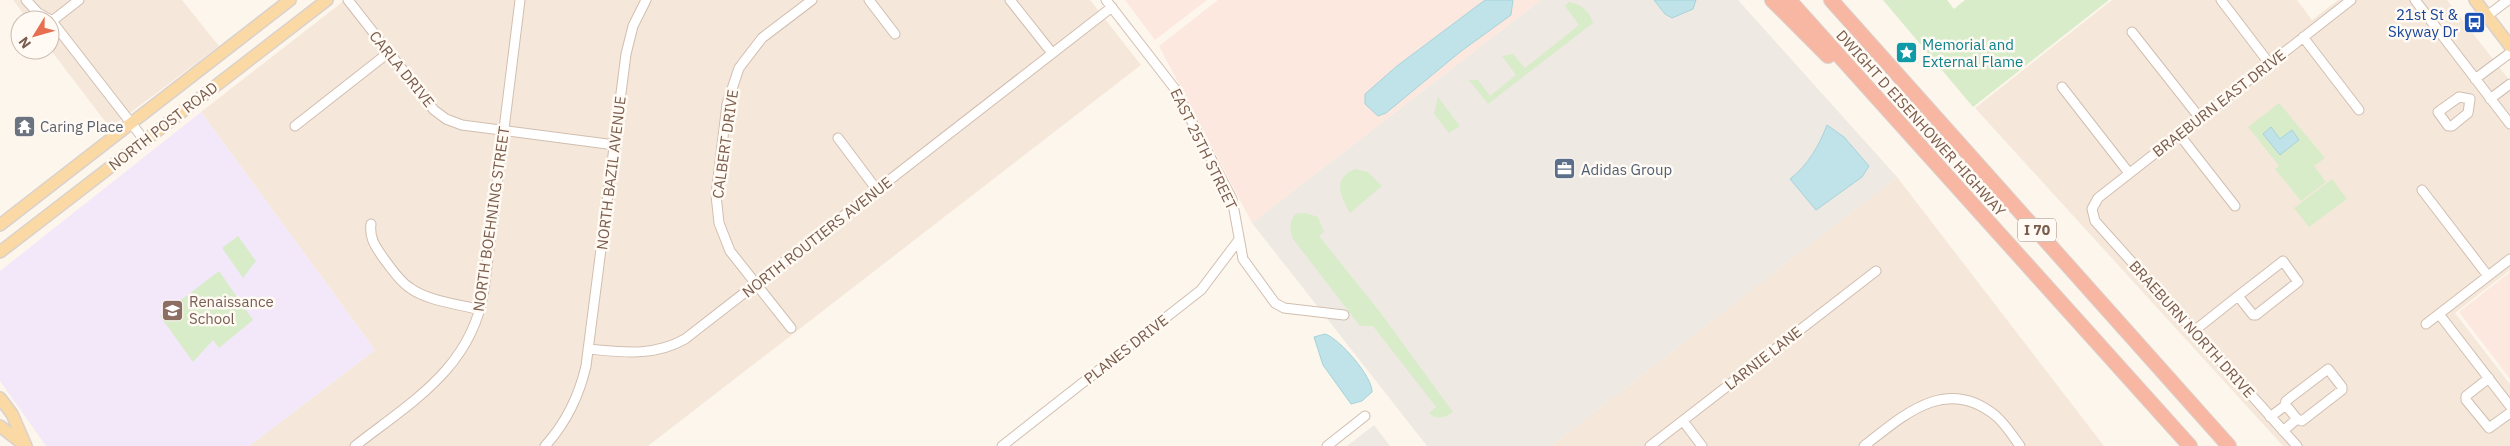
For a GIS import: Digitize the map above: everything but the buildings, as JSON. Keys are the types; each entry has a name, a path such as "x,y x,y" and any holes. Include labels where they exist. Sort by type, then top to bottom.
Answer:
{"highway":[{"path":"1772,0 1944,172"},
{"name":"DWIGHT D EISENHOWER HIGHWAY","path":"1789,0 2190,446"},
{"name":"DWIGHT D EISENHOWER HIGHWAY","path":"1832,0 2229,446"}],"main road":[{"name":"NORTH POST ROAD","path":"0,225 290,0"},
{"name":"NORTH POST ROAD","path":"0,252 327,0"},
{"path":"2475,0 2510,46"},
{"path":"0,398 12,414 25,446"},
{"path":"0,426 25,446"}],"street":[{"path":"26,0 35,10"},
{"path":"60,15 78,0"},
{"name":"CARLA DRIVE","path":"348,0 430,105 446,119 462,125 615,144"},
{"name":"NORTH BOEHNING STREET","path":"355,446 441,377 466,344 480,310 520,0"},
{"name":"NORTH BAZIL AVENUE","path":"588,350 627,46 633,26 646,0"},
{"name":"CALBERT DRIVE","path":"791,328 730,251 719,223 716,207 729,96 739,68 753,48 812,0"},
{"path":"869,0 895,34"},
{"path":"1010,0 1052,53"},
{"path":"2221,0 2269,63"},
{"name":"BRAEBURN EAST DRIVE","path":"2092,209 2095,200 2351,0"},
{"path":"2415,0 2510,124"},
{"path":"2487,16 2508,0"},
{"name":"NORTH ROUTIERS AVENUE","path":"588,350 638,354 670,347 692,334 1052,53 1109,4"},
{"name":"EAST 25TH STREET","path":"1109,4 1179,96 1232,199 1238,223 1238,241 1243,259 1278,305 1284,308 1344,315"},
{"path":"60,31 145,140"},
{"path":"2132,32 2199,117"},
{"path":"2302,37 2359,110"},
{"path":"295,126 388,53"},
{"path":"2475,79 2510,53"},
{"path":"2490,99 2510,84"},
{"path":"2062,87 2129,173"},
{"path":"2470,99 2483,89"},
{"path":"2178,134 2235,206"},
{"path":"838,138 877,190"},
{"path":"2422,190 2488,276"},
{"name":"BRAEBURN NORTH DRIVE","path":"2092,209 2095,221 2297,446"},
{"path":"371,224 371,237 374,244 399,278 410,288 424,295 480,310"},
{"name":"PLANES DRIVE","path":"1002,446 1201,290 1212,278 1238,241"},
{"path":"2426,324 2510,259"},
{"path":"2194,331 2281,261 2297,279 2297,284 2256,315 2253,315 2238,296"},
{"name":"LARNIE LANE","path":"1650,446 1876,271"},
{"path":"2439,314 2510,406"},
{"path":"545,446 567,417 576,398 586,366 588,350"},
{"path":"2270,417 2286,405 2286,401 2326,369 2342,387 2341,391 2302,421 2297,419 2286,405"},
{"path":"2489,378 2466,396 2466,400 2489,428 2510,413"},
{"path":"1864,446 1908,412 1928,402 1954,400 1971,403 1983,408 2001,421 2020,446"},
{"path":"1327,446 1365,416"},
{"path":"2283,431 2297,419"},
{"path":"1683,421 1702,446"}],"shaded area":[{"path":"13,0 182,0 219,46 110,128 58,60 60,60 60,10 20,10"},
{"path":"345,0 1090,0 1141,65 648,446 249,446 375,350 201,112"},
{"path":"1125,0 1207,0 1155,40"},
{"path":"1218,0 1541,0 1252,223 1159,46"},
{"path":"1541,0 1738,0 1897,177 1551,446 1427,446 1252,223"},
{"path":"2112,0 2297,0 2312,20 2338,0 2447,0 2510,81 2510,270 2455,313 2510,384 2510,446 2283,446 1975,108"},
{"name":"Renaissance School","path":"201,112 375,350 249,446 46,446 0,381 0,271"},
{"path":"1897,177 2104,446 1551,446"},
{"path":"2510,272 2510,379 2459,312"},
{"path":"1374,425 1390,446 1347,446"}],"green space":[{"path":"1883,0 1947,0 1954,9 1965,0 2109,0 1973,107"},
{"path":"1569,2 1584,8 1593,23 1488,104 1469,80 1478,80 1490,96 1516,75 1502,56 1513,54 1525,68 1579,25 1565,6"},
{"path":"1438,97 1460,126 1449,133 1434,114"},
{"path":"2279,103 2325,158 2314,166 2326,182 2301,201 2275,169 2279,166 2248,127"},
{"path":"1355,169 1368,172 1382,186 1350,213 1343,200 1340,188 1343,177"},
{"path":"2332,179 2347,199 2309,227 2294,208"},
{"path":"1305,213 1318,217 1324,232 1319,236 1380,312 1453,412 1441,417 1435,417 1429,413 1436,407 1373,326 1360,326 1293,239 1291,227 1293,217 1295,214"},
{"path":"238,236 256,261 243,278 222,248"},
{"path":"219,271 253,320 219,348 213,340 193,362 160,316"}],"water":[{"path":"1485,0 1513,0 1511,15 1460,52 1386,113 1378,116 1365,104 1365,94 1397,66"},
{"path":"1654,0 1696,0 1693,9 1672,18 1665,14"},
{"path":"1827,125 1844,137 1869,166 1862,177 1816,210 1790,179 1812,155"},
{"path":"2271,127 2280,139 2292,130 2299,140 2280,155 2263,134"},
{"path":"1325,334 1346,350 1367,377 1372,392 1362,401 1351,404 1323,365 1314,337"}],"place":[{"name":"21st St & Skyway Dr","path":"2474,23"},
{"name":"Memorial and External Flame","path":"1906,53"},
{"name":"Caring Place","path":"24,126"},
{"name":"Adidas Group","path":"1565,169"},
{"name":"Renaissance School","path":"173,310"}]}
